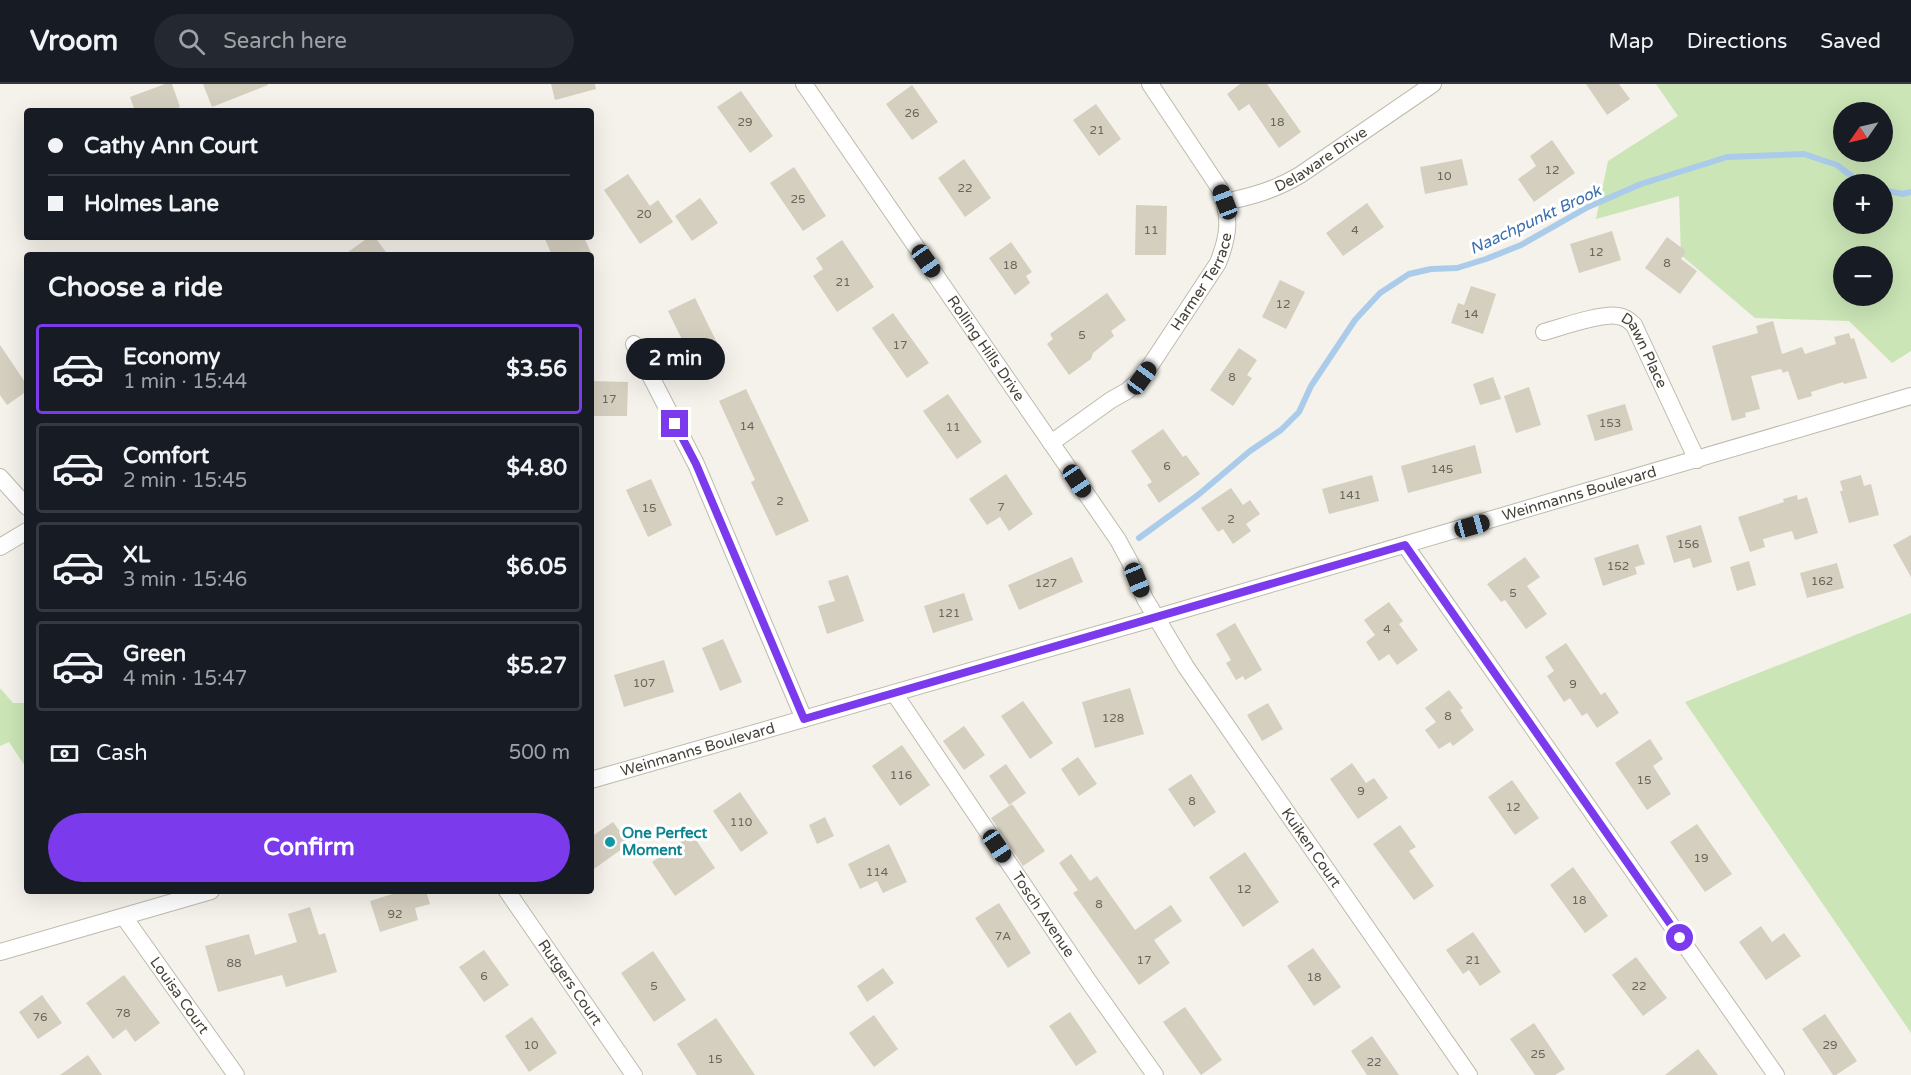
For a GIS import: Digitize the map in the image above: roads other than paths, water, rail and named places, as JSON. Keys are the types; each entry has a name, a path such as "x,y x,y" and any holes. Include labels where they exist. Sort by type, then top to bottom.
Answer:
{"street":[{"name":"Rolling Hills Drive","path":"804,84 1118,540 1155,618"},
{"name":"Harmer Terrace","path":"1051,443 1127,391 1147,371 1218,263 1225,244 1228,225 1225,202 1210,172 1150,84"},
{"name":"Delaware Drive","path":"1225,202 1256,196 1279,188 1433,84"},
{"name":"Dawn Place","path":"1544,332 1603,316 1615,315 1626,318 1634,325 1696,460"},
{"path":"634,344 696,464 804,719"},
{"name":"Weinmanns Boulevard","path":"594,779 1155,618 1911,396"},
{"path":"0,477 24,504"},
{"path":"0,547 24,533"},
{"path":"1405,545 1776,1075"},
{"name":"Kuiken Court","path":"1155,618 1186,667 1469,1075"},
{"name":"Tosch Avenue","path":"894,693 1089,982 1155,1075"},
{"path":"0,952 201,894"},
{"name":"Rutgers Court","path":"509,894 634,1075"},
{"name":"Louisa Court","path":"124,916 236,1075"}],"waterway":[{"name":"Naachpunkt Brook","path":"1139,538 1198,495 1250,451 1281,430 1299,412 1311,386 1355,320 1380,293 1409,274 1431,269 1457,268 1486,259 1521,245 1588,207 1641,184 1727,157 1804,154 1837,165 1849,174"},
{"name":"Naachpunkt Brook","path":"1893,192 1903,194 1911,192"}],"place":[{"name":"One Perfect Moment","path":"610,842"}]}
